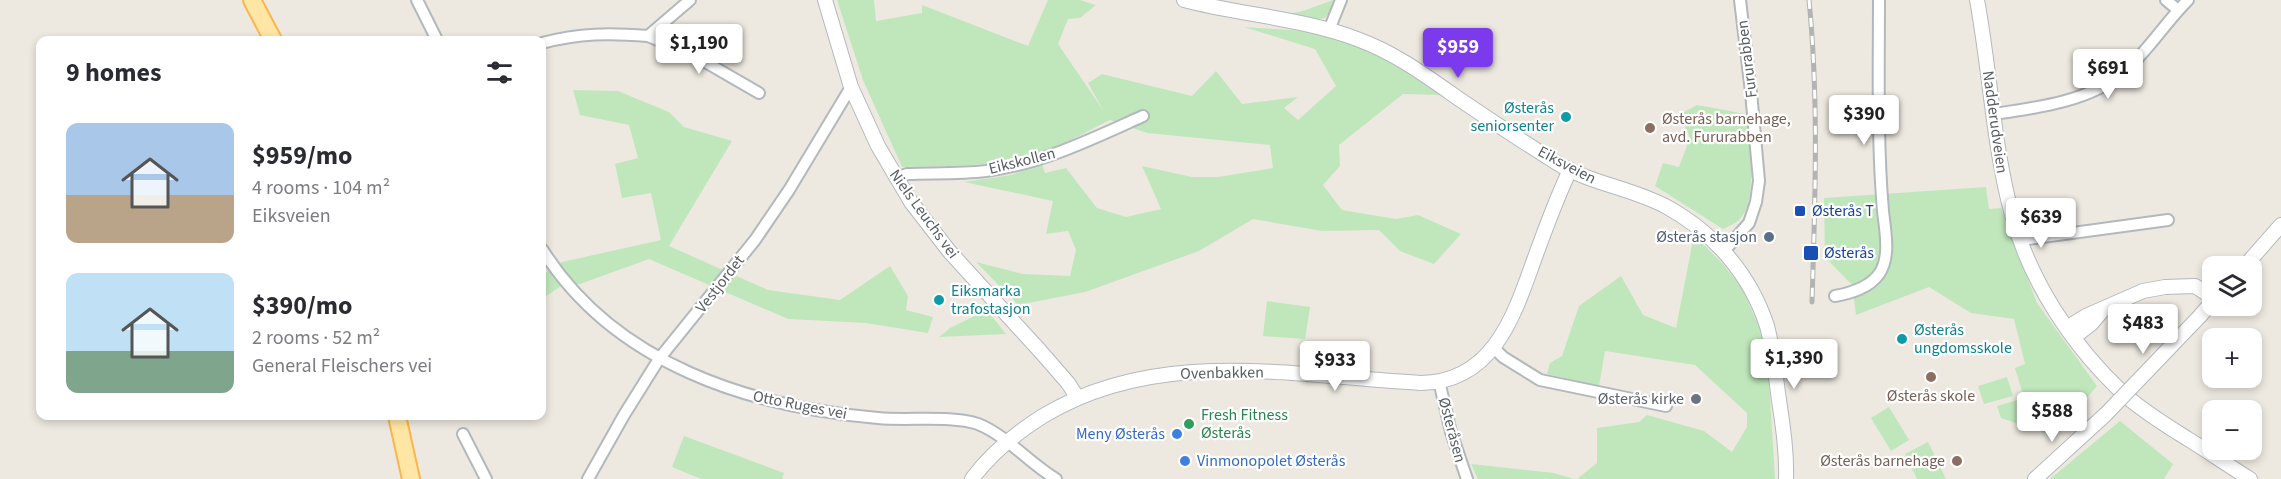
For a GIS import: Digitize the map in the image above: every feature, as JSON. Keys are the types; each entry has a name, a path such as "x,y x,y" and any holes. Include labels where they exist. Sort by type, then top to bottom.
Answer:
{"main road":[{"path":"252,0 271,36"},
{"path":"398,420 411,479"},
{"path":"402,441 404,479"}],"street":[{"path":"417,0 435,36"},
{"path":"648,36 690,0"},
{"name":"Niels Leuchs vei","path":"825,0 851,87 878,146 896,178 949,251 1041,352 1077,397"},
{"name":"Eiksveien","path":"1184,0 1329,30 1364,41 1395,56 1570,170 1667,207 1705,233 1724,251 1752,292 1767,326 1781,412 1786,479"},
{"path":"1329,30 1341,0"},
{"name":"Fururabben","path":"1724,251 1749,223 1756,202 1759,181 1740,0"},
{"path":"1835,296 1853,292 1869,283 1880,273 1885,250 1879,162 1879,0"},
{"name":"Nadderudveien","path":"1977,0 2003,176 2021,242 2040,285 2098,368 2126,396 2169,427 2250,479"},
{"path":"2166,0 2178,10"},
{"path":"1994,114 2076,97 2107,85 2133,63 2188,0"},
{"path":"546,42 581,34 648,36 688,52 759,93"},
{"name":"Vestjordet","path":"588,479 659,359 723,281 789,190 851,87"},
{"name":"Eikskollen","path":"896,178 907,174 986,171 1037,160 1143,116"},
{"name":"Ovenbakken","path":"972,479 1007,441 1025,427 1077,397 1131,380 1199,372 1267,371 1421,383 1458,376 1494,348 1514,316 1555,204 1570,170"},
{"path":"2021,242 2028,239 2168,220"},
{"path":"2254,256 2281,225"},
{"name":"Otto Ruges vei","path":"546,255 583,300 632,342 659,359 730,389 808,410 879,418 975,423 1007,441 1030,462 1056,479"},
{"path":"2071,332 2086,316 2143,291 2164,287 2195,286 2202,291"},
{"path":"2036,479 2106,414 2202,314"},
{"path":"1494,348 1503,357 1540,380 1665,406"},
{"name":"Østeråsen","path":"1439,381 1451,432 1467,479"},
{"path":"464,434 486,479"}],"green space":[{"path":"837,0 874,0 876,21 922,13 922,5 1028,46 1048,0 1080,0 1096,5 1080,18 1068,19 1058,44 1103,110 1088,83 1102,74 1192,96 1216,71 1242,104 1298,97 1284,108 1298,120 1336,86 1315,49 1244,27 1314,32 1348,42 1381,57 1442,95 1403,94 1339,145 1340,166 1323,185 1342,210 1396,219 1418,215 1461,234 1434,264 1400,251 1379,230 1322,231 1253,219 1199,251 1085,292 1018,305 976,262 1023,274 1070,276 1076,250 1068,231 1046,234 1053,201 964,182 1011,175 1042,164 1045,173 1066,168 1097,208 1126,217 1161,209 1142,166 1192,177 1218,177 1273,168 1270,145 1147,133 1110,120 1038,154 981,164 902,167 863,80"},
{"path":"1337,0 1325,18 1311,21 1283,15 1303,11"},
{"path":"573,90 618,91 669,112 684,127 732,141 669,246 768,290 840,300 890,266 908,296 906,310 933,317 928,333 866,323 788,319 649,259 580,284 561,286 546,296 546,272 562,262 661,240 651,193 622,198 615,164 638,158 629,125 580,115"},
{"path":"1697,105 1746,114 1751,169 1749,199 1739,220 1723,229 1655,186 1663,163 1679,167 1690,138 1680,114"},
{"path":"1986,187 1989,209 2001,208 2037,303 2097,386 2054,436 2001,418 1997,406 2024,398 2015,368 2025,364 2014,319 1971,313 1929,287 1856,315 1852,285 1825,257 1824,198"},
{"path":"1694,235 1721,262 1742,288 1761,331 1769,380 1775,479 1577,479 1597,463 1597,428 1639,422 1647,415 1704,431 1732,452 1747,427 1747,413 1695,365 1605,351 1599,386 1547,374 1550,363 1562,356 1579,306 1621,276 1643,315 1676,328"},
{"path":"1267,301 1310,307 1305,339 1263,336"},
{"path":"987,310 1006,334 939,337 950,328"},
{"path":"2007,377 2013,396 1984,404 1978,386"},
{"path":"1889,407 1909,440 1891,451 1871,418"},
{"path":"2120,421 2173,464 2164,479 2050,479"},
{"path":"684,436 784,473 782,479 701,479 672,467"},
{"path":"1928,442 1946,479 1917,479 1905,454"},
{"path":"1471,464 1554,473 1574,479 1478,479"}],"railway":[{"path":"1809,0 1815,113 1812,302"}],"place":[{"name":"Østerås seniorsenter","path":"1566,117"},
{"name":"Østerås barnehage, avd. Fururabben","path":"1650,128"},
{"name":"Østerås T","path":"1800,211"},
{"name":"Østerås stasjon","path":"1769,237"},
{"name":"Østerås","path":"1811,253"},
{"name":"Eiksmarka trafostasjon","path":"939,300"},
{"name":"Østerås ungdomsskole","path":"1902,339"},
{"name":"Østerås skole","path":"1931,377"},
{"name":"Østerås kirke","path":"1696,399"},
{"name":"Fresh Fitness Østerås","path":"1189,424"},
{"name":"Meny Østerås","path":"1177,434"},
{"name":"Vinmonopolet Østerås","path":"1185,461"},
{"name":"Østerås barnehage","path":"1957,461"}]}
